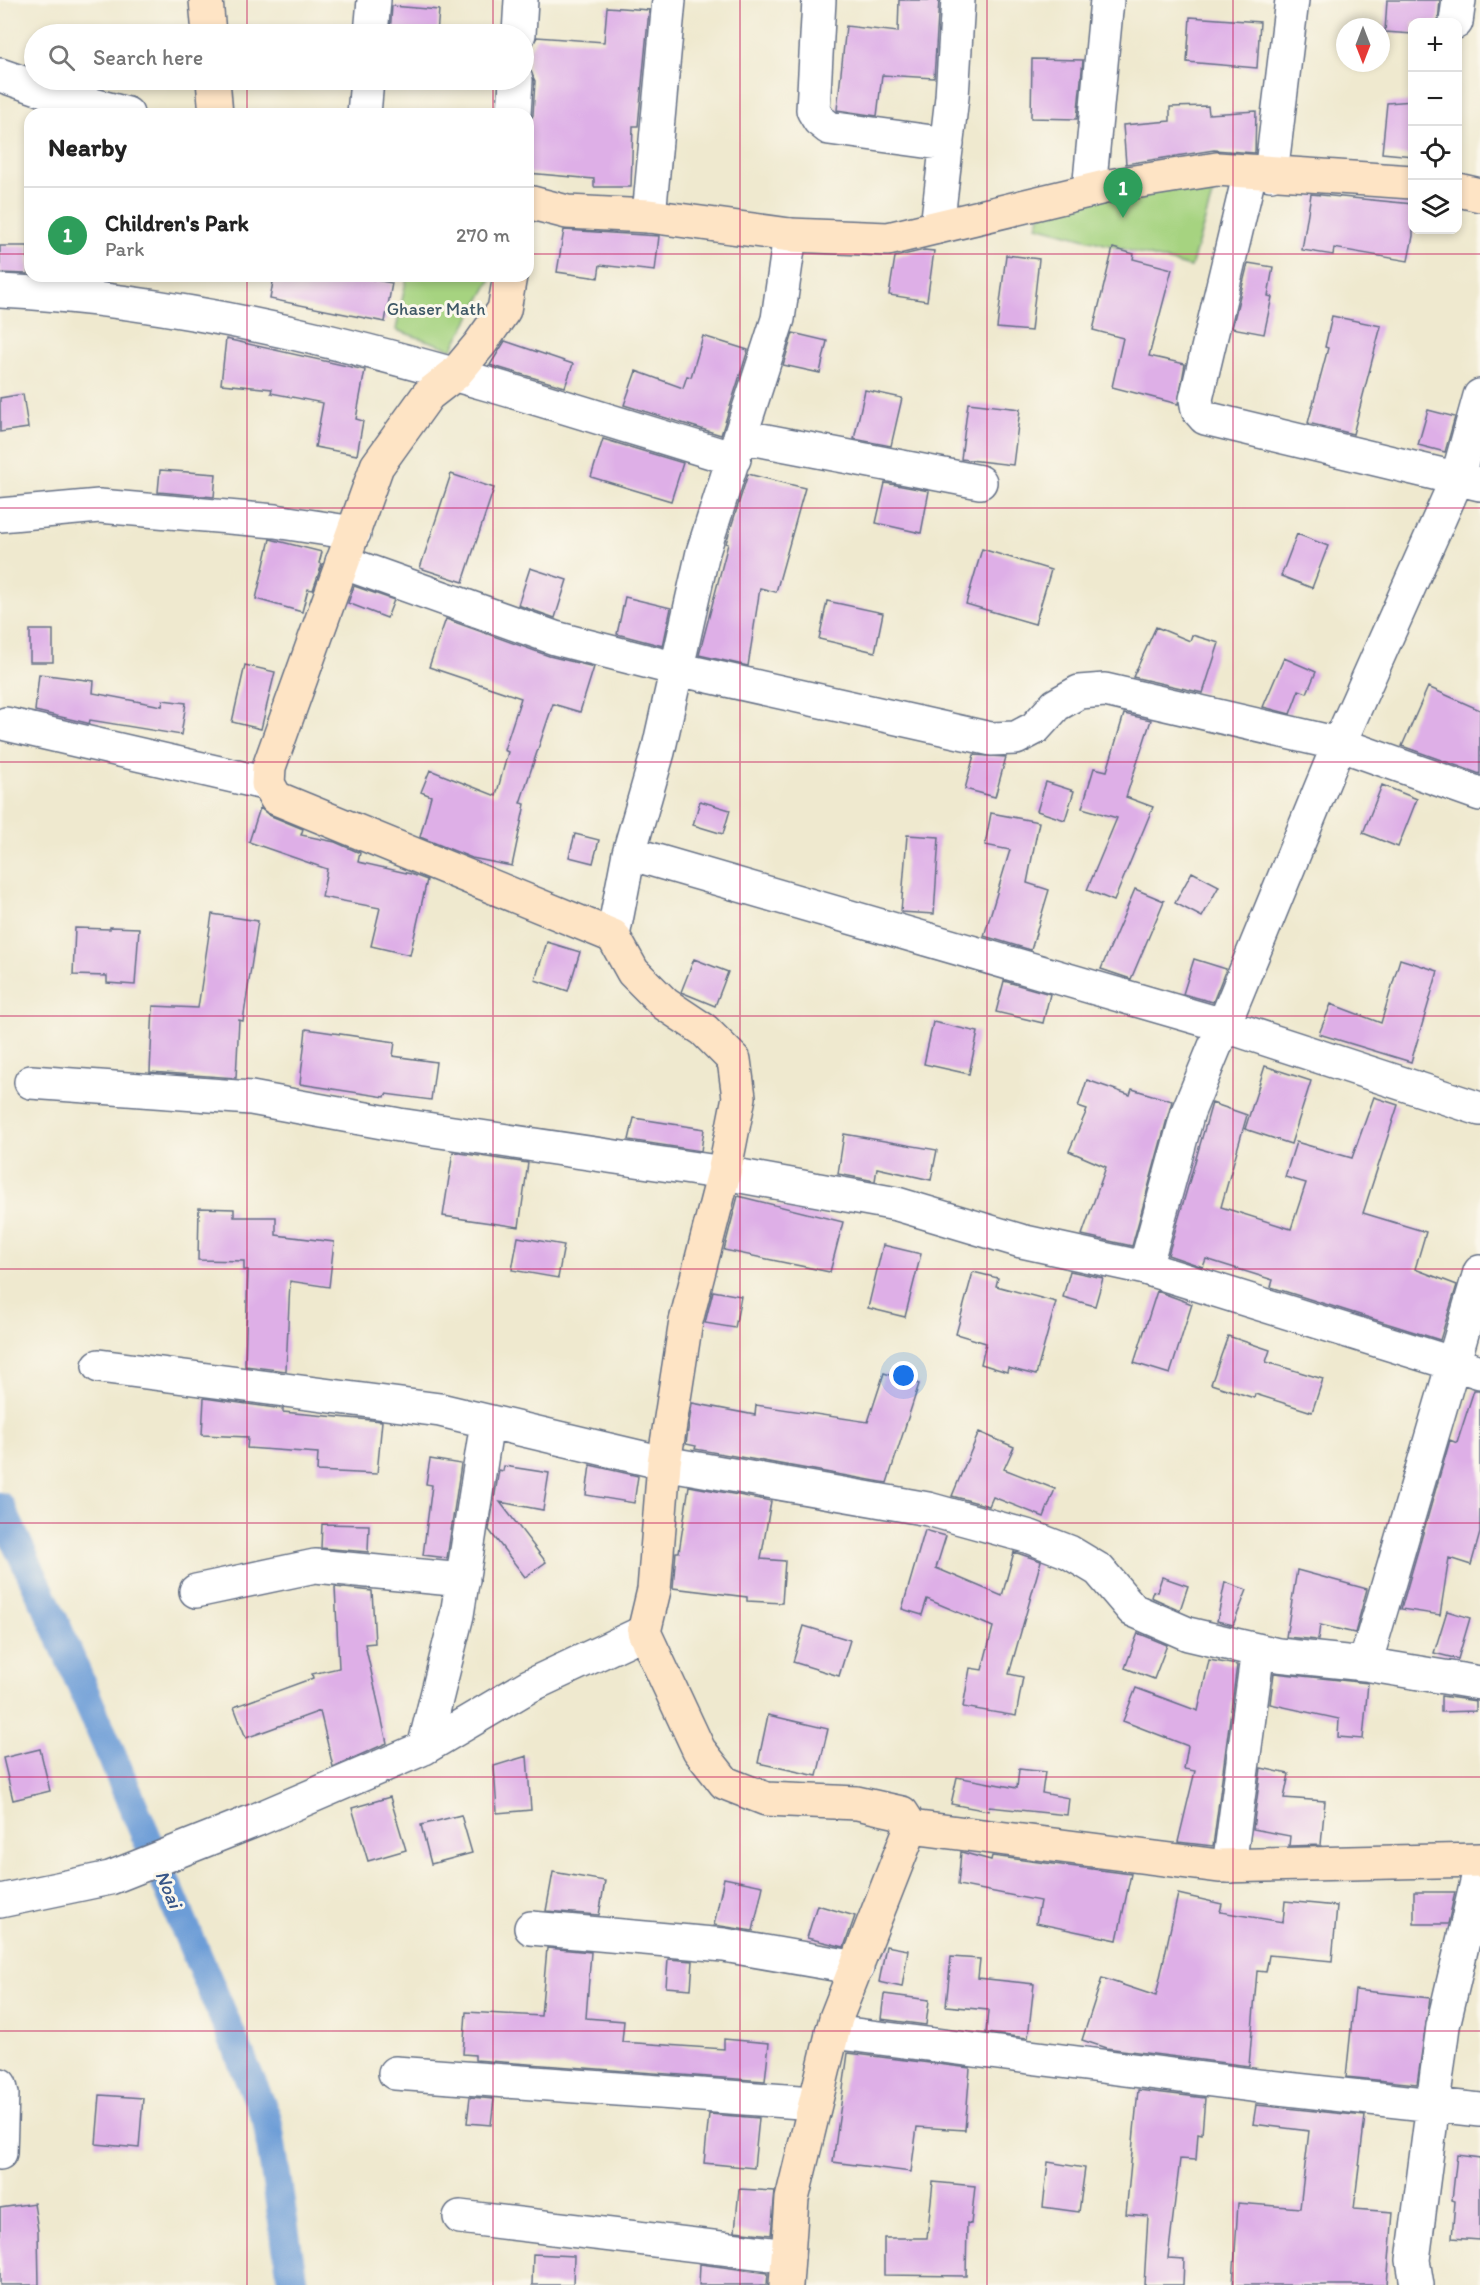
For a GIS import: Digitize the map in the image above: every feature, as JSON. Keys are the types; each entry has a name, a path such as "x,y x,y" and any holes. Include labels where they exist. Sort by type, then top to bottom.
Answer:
{"street":[{"path":"206,0 208,24"},
{"path":"372,24 374,0"},
{"path":"520,24 522,0"},
{"path":"649,216 669,0"},
{"path":"819,0 813,110 819,120 829,128 947,144"},
{"path":"937,227 947,144 958,0"},
{"path":"1089,191 1107,0"},
{"path":"1292,0 1260,173 1196,399 1198,410 1205,418 1468,482"},
{"path":"1457,18 1459,0"},
{"path":"0,75 24,86"},
{"path":"32,90 66,106 81,108"},
{"path":"214,90 215,108"},
{"path":"365,108 366,90"},
{"path":"514,108 515,90"},
{"path":"534,204 567,212 649,216 790,234 888,239 1089,191 1217,169 1408,182"},
{"path":"1462,191 1480,195"},
{"path":"613,936 629,853 658,752 703,552 778,319 790,234"},
{"path":"509,282 504,310 455,374 428,394 377,466 269,766 268,784 276,798 613,936 633,972 665,1004 704,1030 734,1060 739,1097 724,1173 686,1322 664,1463 654,1590 644,1632 699,1750 725,1783 766,1798 857,1803 902,1813 910,1827"},
{"path":"0,291 45,285 190,311 299,333 737,447 980,482"},
{"path":"1145,1268 1188,1112 1223,1025 1339,744 1468,482 1480,396"},
{"path":"0,515 99,506 275,521 348,548 555,638 676,669 991,739 1016,738 1035,728 1056,705 1079,692 1105,690 1339,744 1480,794"},
{"path":"6,724 268,784"},
{"path":"629,853 1223,1025 1480,1109"},
{"path":"31,1082 251,1098 399,1125 724,1173 897,1204 1021,1241 1145,1268 1466,1367"},
{"path":"1365,1664 1466,1367 1480,1272"},
{"path":"99,1366 440,1410 664,1463 928,1509 1030,1537 1069,1552 1099,1570 1133,1610 1188,1634 1278,1655 1365,1664 1480,1683"},
{"path":"424,1748 457,1615 487,1422"},
{"path":"196,1591 315,1566 462,1580"},
{"path":"0,1901 110,1878 256,1821 424,1748 529,1686 644,1632"},
{"path":"1229,1866 1258,1650"},
{"path":"910,1827 1229,1866 1480,1860"},
{"path":"460,2217 787,2270 792,2199 832,2032 910,1827"},
{"path":"1417,2285 1413,2260 1443,2026 1480,1869"},
{"path":"531,1928 724,1945 857,1968"},
{"path":"832,2032 1480,2110"},
{"path":"395,2073 814,2103"},
{"path":"0,2085 2,2094 0,2153"}],"green space":[{"path":"1218,176 1191,267 1037,226 1042,210"},
{"name":"Ghaser Math","path":"406,282 490,282 452,349 396,330"}],"building":[{"path":"899,0 939,0 934,78 882,75 877,116 837,110 846,26 898,32"},
{"path":"1387,0 1440,0 1438,18 1408,18 1408,34 1390,32 1390,18 1386,18"},
{"path":"392,6 439,10 438,24 391,24"},
{"path":"607,7 649,10 638,126 633,126 631,187 594,187 594,179 534,174 534,42 537,37 604,42"},
{"path":"1190,17 1260,22 1257,68 1187,62"},
{"path":"1032,59 1083,60 1077,119 1031,118"},
{"path":"1408,101 1408,156 1382,153 1387,103"},
{"path":"1208,106 1209,114 1256,111 1255,153 1214,150 1126,164 1123,125 1170,121 1170,107"},
{"path":"1311,194 1408,204 1408,234 1413,234 1413,236 1408,261 1334,248 1333,255 1302,250"},
{"path":"564,230 659,236 655,271 600,265 598,278 557,272"},
{"path":"0,246 24,246 24,274 0,273"},
{"path":"1113,248 1134,254 1133,259 1172,269 1149,356 1185,364 1178,404 1112,387 1123,338 1093,330"},
{"path":"924,250 934,251 927,301 889,295 895,257"},
{"path":"1006,255 1039,259 1031,331 997,328"},
{"path":"1248,263 1273,267 1268,296 1272,297 1264,334 1232,328"},
{"path":"273,282 392,283 385,322 270,299"},
{"path":"1332,316 1381,326 1353,434 1308,423 1328,348 1325,347"},
{"path":"793,333 827,341 820,373 783,365"},
{"path":"703,336 748,350 721,435 624,405 636,371 683,388 687,376 691,377"},
{"path":"226,339 365,370 356,419 363,421 357,455 315,447 323,403 271,393 272,389 221,384"},
{"path":"505,341 573,364 565,387 490,365"},
{"path":"865,390 902,398 891,446 854,439"},
{"path":"23,394 28,428 0,432 0,398"},
{"path":"968,403 1020,409 1013,465 961,459"},
{"path":"1428,410 1455,417 1445,452 1418,445"},
{"path":"603,439 683,463 671,501 591,477"},
{"path":"160,470 216,474 214,497 158,492"},
{"path":"451,474 494,488 463,582 420,568"},
{"path":"748,474 805,488 776,592 760,588 748,666 699,655 728,544 726,543"},
{"path":"885,483 929,491 921,533 876,523"},
{"path":"1297,534 1328,546 1312,588 1281,576"},
{"path":"270,539 322,552 319,563 322,564 313,590 308,589 302,612 256,599"},
{"path":"982,549 1051,570 1035,624 966,604"},
{"path":"530,568 567,580 555,618 518,605"},
{"path":"354,586 394,600 387,618 348,603"},
{"path":"625,597 671,608 663,646 617,634"},
{"path":"827,601 883,613 875,652 819,639"},
{"path":"446,619 549,656 594,667 580,712 553,704 520,803 525,804 512,866 472,858 420,837 431,796 421,792 430,770 496,796 508,752 504,750 521,698 429,667"},
{"path":"1156,627 1190,641 1192,635 1219,643 1203,693 1133,677"},
{"path":"30,630 53,630 53,662 30,662"},
{"path":"1284,658 1316,672 1307,693 1299,690 1290,714 1263,707"},
{"path":"245,665 275,672 261,729 232,722"},
{"path":"39,674 94,681 93,693 162,706 163,700 186,703 181,735 90,720 89,724 35,711"},
{"path":"1428,687 1480,710 1480,774 1402,746"},
{"path":"1124,714 1151,720 1126,797 1153,807 1114,901 1087,890 1117,818 1082,808 1094,768 1107,771"},
{"path":"974,755 1006,757 995,797 965,789"},
{"path":"1046,782 1074,791 1065,820 1037,811"},
{"path":"1382,785 1417,799 1398,847 1363,833"},
{"path":"700,801 730,810 723,834 693,825"},
{"path":"260,808 269,815 303,829 301,835 335,842 360,853 358,862 427,880 410,955 371,946 380,908 322,897 327,869 249,842"},
{"path":"991,813 1039,822 1027,883 1049,890 1031,950 984,936 1010,850 985,845"},
{"path":"575,834 599,840 593,863 569,857"},
{"path":"907,835 939,837 934,914 901,912"},
{"path":"1192,872 1219,886 1202,917 1175,903"},
{"path":"1135,889 1164,901 1131,979 1101,969"},
{"path":"212,914 258,921 243,1021 239,1020 236,1078 150,1072 153,1006 198,1008"},
{"path":"110,927 139,928 135,985 107,983 107,976 73,975 75,928 110,929"},
{"path":"547,942 580,952 568,991 535,980"},
{"path":"694,959 728,972 715,1006 681,992"},
{"path":"1194,959 1226,969 1213,1002 1183,994"},
{"path":"1400,959 1438,971 1411,1062 1319,1034 1331,1004 1381,1023"},
{"path":"1004,981 1050,994 1043,1023 996,1012"},
{"path":"933,1022 978,1032 969,1074 924,1064"},
{"path":"306,1029 395,1042 393,1056 436,1062 431,1100 386,1094 385,1097 300,1084"},
{"path":"1265,1066 1311,1081 1291,1144 1245,1129"},
{"path":"1087,1080 1130,1095 1132,1089 1172,1101 1132,1246 1082,1235 1106,1167 1069,1151 1087,1110 1078,1107"},
{"path":"1374,1097 1398,1105 1363,1213 1426,1232 1415,1269 1457,1285 1440,1340 1271,1287 1273,1280 1206,1259 1203,1267 1168,1255 1212,1103 1247,1115 1221,1207 1291,1229 1306,1183 1285,1177 1296,1142 1352,1158"},
{"path":"634,1118 704,1129 701,1151 629,1140"},
{"path":"844,1134 937,1150 931,1180 877,1168 875,1181 838,1174"},
{"path":"453,1152 528,1163 519,1227 443,1216"},
{"path":"738,1196 843,1222 830,1272 724,1250"},
{"path":"199,1208 234,1209 234,1217 276,1217 276,1235 334,1242 329,1287 290,1281 286,1371 245,1366 248,1270 244,1270 244,1261 198,1260"},
{"path":"518,1237 564,1245 558,1278 512,1270"},
{"path":"883,1245 921,1254 905,1317 868,1308"},
{"path":"1070,1271 1103,1278 1095,1306 1063,1297"},
{"path":"973,1272 998,1278 996,1286 1056,1302 1036,1375 1008,1368 1007,1372 981,1364 986,1343 956,1334"},
{"path":"713,1291 741,1296 735,1328 705,1323"},
{"path":"1157,1291 1192,1304 1170,1374 1134,1363"},
{"path":"1228,1336 1270,1350 1266,1362 1323,1379 1312,1412 1255,1394 1254,1398 1211,1384"},
{"path":"884,1373 919,1384 887,1483 695,1449 696,1446 686,1444 692,1403 755,1415 756,1405 868,1422"},
{"path":"1474,1390 1480,1390 1480,1533 1471,1565 1449,1558 1440,1615 1401,1609 1450,1440 1457,1443"},
{"path":"204,1398 283,1409 283,1412 382,1421 377,1474 317,1471 318,1453 247,1448 248,1437 202,1435"},
{"path":"979,1432 1014,1447 1004,1469 1055,1489 1044,1517 993,1497 989,1506 952,1496"},
{"path":"430,1459 461,1464 447,1558 423,1555 432,1485 426,1484"},
{"path":"590,1465 638,1476 634,1503 586,1495"},
{"path":"504,1466 549,1473 543,1510 500,1502 546,1562 525,1577 489,1530 499,1470 503,1471"},
{"path":"689,1486 771,1501 761,1559 785,1561 782,1603 747,1601 747,1597 673,1588 676,1552 679,1552"},
{"path":"322,1524 369,1525 368,1552 321,1548"},
{"path":"925,1530 946,1536 936,1568 1002,1596 1014,1552 1041,1561 1009,1674 1023,1677 1016,1716 963,1707 970,1668 982,1670 993,1627 927,1599 922,1615 902,1609"},
{"path":"1297,1570 1367,1589 1355,1633 1320,1625 1318,1640 1286,1637"},
{"path":"1162,1577 1188,1586 1180,1610 1151,1597 1153,1591 1157,1592"},
{"path":"1225,1582 1247,1590 1233,1625 1217,1621"},
{"path":"335,1587 372,1591 375,1643 365,1644 387,1743 333,1767 320,1711 246,1738 234,1707 313,1678 312,1674 339,1668"},
{"path":"1447,1611 1470,1618 1458,1659 1434,1653"},
{"path":"804,1626 850,1640 839,1676 793,1662"},
{"path":"1138,1633 1167,1645 1154,1679 1125,1668"},
{"path":"1209,1660 1237,1665 1213,1846 1178,1842 1195,1771 1184,1769 1188,1746 1123,1721 1136,1688 1198,1711"},
{"path":"1274,1673 1368,1683 1363,1739 1338,1737 1339,1719 1270,1704"},
{"path":"1441,1696 1476,1701 1476,1711 1441,1712"},
{"path":"768,1715 828,1729 817,1776 758,1763"},
{"path":"40,1749 50,1791 13,1800 3,1758"},
{"path":"527,1756 531,1810 497,1813 494,1766"},
{"path":"1261,1768 1289,1774 1284,1798 1325,1801 1321,1845 1289,1846 1290,1836 1253,1829"},
{"path":"1019,1769 1045,1772 1042,1793 1069,1798 1067,1815 989,1807 988,1811 951,1804 957,1777 1017,1788"},
{"path":"390,1797 406,1850 368,1861 352,1808"},
{"path":"461,1815 472,1853 431,1864 421,1825"},
{"path":"961,1852 991,1860 992,1856 1131,1874 1117,1940 1036,1923 1040,1901 958,1885"},
{"path":"553,1872 605,1881 599,1915 546,1911"},
{"path":"724,1878 763,1886 753,1931 714,1925"},
{"path":"1414,1892 1455,1892 1448,1924 1414,1924"},
{"path":"1178,1894 1222,1904 1220,1912 1283,1922 1285,1901 1337,1906 1332,1961 1269,1955 1266,1972 1257,1971 1249,2066 1106,2048 1082,2040 1102,1978 1156,1996"},
{"path":"817,1905 855,1916 844,1947 807,1938"},
{"path":"886,1946 908,1950 902,1987 879,1982"},
{"path":"547,1948 591,1952 586,2018 624,2021 622,2042 724,2049 724,2039 769,2043 765,2081 475,2060 475,2055 463,2054 466,2012 541,2016"},
{"path":"951,1957 980,1959 978,1978 1034,1984 1028,2038 986,2033 988,2010 946,2006"},
{"path":"668,1959 693,1961 691,1989 666,1987"},
{"path":"1355,1990 1430,1998 1417,2084 1346,2077"},
{"path":"884,1994 929,2000 926,2025 881,2019"},
{"path":"848,2053 970,2068 965,2130 917,2127 911,2172 833,2162"},
{"path":"1138,2090 1205,2098 1202,2134 1198,2133 1196,2160 1180,2159 1168,2258 1184,2259 1183,2285 1144,2285 1148,2216 1126,2214"},
{"path":"100,2095 143,2098 139,2148 96,2144"},
{"path":"470,2097 494,2099 491,2125 467,2123"},
{"path":"1256,2105 1365,2116 1354,2209 1393,2212 1387,2285 1233,2285 1238,2203 1300,2208 1309,2131 1253,2124"},
{"path":"709,2114 759,2118 754,2168 704,2163"},
{"path":"1457,2155 1480,2158 1480,2240 1452,2238 1455,2201 1452,2200"},
{"path":"1048,2162 1085,2168 1079,2212 1043,2207"},
{"path":"933,2182 975,2186 971,2224 967,2223 966,2276 884,2275 884,2238 927,2238"},
{"path":"739,2189 775,2191 771,2235 735,2231"},
{"path":"34,2203 38,2231 39,2285 0,2285 0,2208"},
{"path":"533,2254 574,2256 573,2285 532,2285"},
{"path":"700,2264 768,2273 767,2285 699,2285"}],"waterway":[{"name":"Noai","path":"0,1507 57,1628 267,2119 293,2285"}],"place":[{"name":"Children's Park","path":"1123,218"}]}
